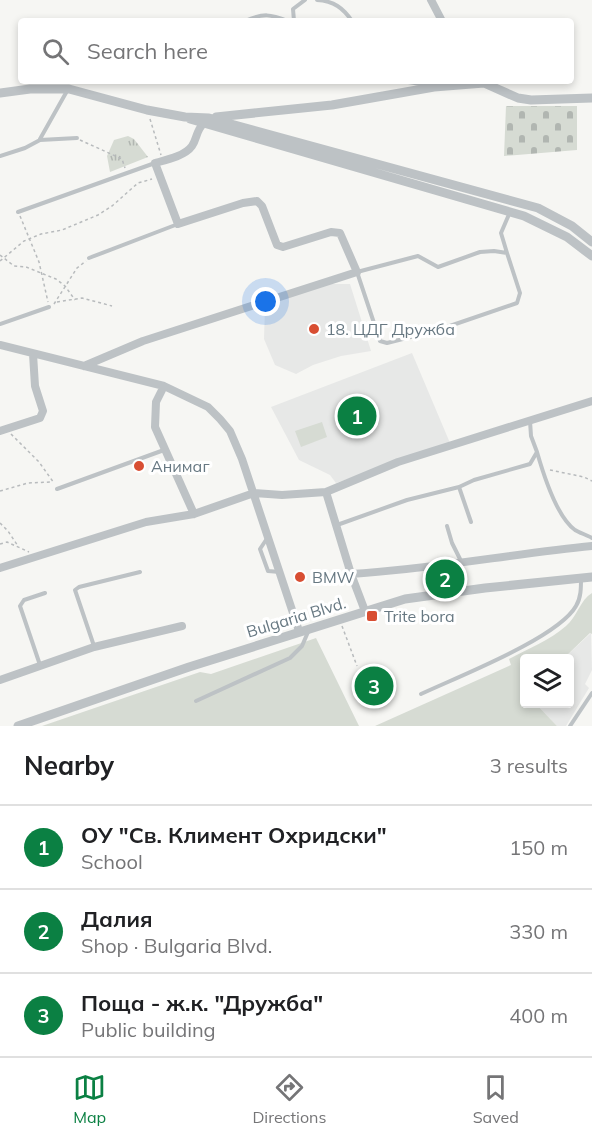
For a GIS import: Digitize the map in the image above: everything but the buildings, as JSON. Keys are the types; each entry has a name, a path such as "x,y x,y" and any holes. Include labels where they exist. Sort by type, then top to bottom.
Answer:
{"street":[{"path":"431,0 440,18"},
{"path":"84,366 143,341 357,272 340,233 331,232 283,247 277,245 262,206 257,201 243,203 178,224 160,178 159,162 188,150 193,145 199,128 206,121 324,106 463,84"},
{"path":"487,84 518,98 531,100 592,98"},
{"path":"0,93 30,89 69,89 147,110 206,121 538,208 572,226 592,242"},
{"path":"206,121 510,212 538,222 567,237 592,256"},
{"path":"0,345 164,386 208,408 220,419 230,430 242,459 280,572 304,630"},
{"path":"4,430 40,418 43,411 35,386 33,354"},
{"path":"164,386 156,402 155,427 194,514"},
{"path":"0,568 146,522 194,514 254,494 326,492 398,462 592,401"},
{"path":"326,492 365,611"},
{"path":"351,574 427,567 592,546"},
{"name":"Bulgaria Blvd.","path":"18,726 189,667 405,599 592,577"},
{"path":"0,680 94,647 182,626"}],"lane":[{"path":"294,18 293,9 305,0"},
{"path":"317,0 341,7 350,18"},
{"path":"253,18 271,14 281,18"},
{"path":"418,84 434,87"},
{"path":"40,140 69,89"},
{"path":"0,156 25,148 40,140 77,138"},
{"path":"18,212 159,162"},
{"path":"507,253 480,252 438,267 418,256 357,272 380,341 387,343 438,330 517,303 520,293 501,233 510,212"},
{"path":"89,258 178,224"},
{"path":"0,324 49,307"},
{"path":"530,421 531,436 563,519 575,530 592,538"},
{"path":"57,489 164,450"},
{"path":"336,525 407,500 459,487 474,480 530,464 537,452"},
{"path":"459,487 471,522"},
{"path":"447,526 461,561"},
{"path":"94,647 75,590 140,572"},
{"path":"421,694 519,648 563,622 576,606 581,592 581,579"},
{"path":"40,665 20,606 24,600 45,593"},
{"path":"195,701 290,658 302,646 304,630"},
{"path":"570,726 592,693"}],"path":[{"path":"147,110 159,162"},
{"path":"77,138 122,159 127,174"},
{"path":"0,261 29,239 62,230 98,215 138,183 160,178"},
{"path":"18,212 42,273 49,307 57,302 81,298 112,306"},
{"path":"0,255 14,266 26,267 42,273 64,286 75,300"},
{"path":"57,302 64,286 71,280 77,268 89,258"},
{"path":"4,430 39,462 57,489"},
{"path":"544,470 559,471 592,481"},
{"path":"0,491 28,483 54,483"},
{"path":"0,523 19,547"},
{"path":"0,544 7,542 26,550 34,557"},
{"path":"339,620 357,666"}],"shaded area":[{"name":"18. ЦДГ Дружба","path":"328,284 350,284 371,351 341,356 313,365 296,374 275,365 264,339 265,305"},
{"path":"412,353 450,443 336,483 330,475 299,460 271,407"},
{"path":"591,633 592,670 585,684 589,688 566,726 557,726 540,708 574,708 574,654 568,654"}],"green space":[{"path":"506,106 577,106 577,150 504,156"},
{"path":"128,136 134,139 148,157 110,172 107,156 114,140"},
{"path":"322,422 327,437 301,447 295,431"},
{"path":"592,593 592,634 590,633 568,654 520,654 520,708 540,708 557,726 375,726 511,665 509,659 546,640 566,626"},
{"path":"316,638 359,726 42,726 200,672 211,674"}],"place":[{"name":"18. ЦДГ Дружба","path":"314,329"},
{"name":"ОУ \"Св. Климент Охридски\"","path":"357,416"},
{"name":"Анимаг","path":"139,466"},
{"name":"BMW","path":"300,577"},
{"name":"Далия","path":"445,579"},
{"name":"Trite bora","path":"372,616"},
{"name":"Поща - ж.к. \"Дружба\"","path":"374,686"}]}
